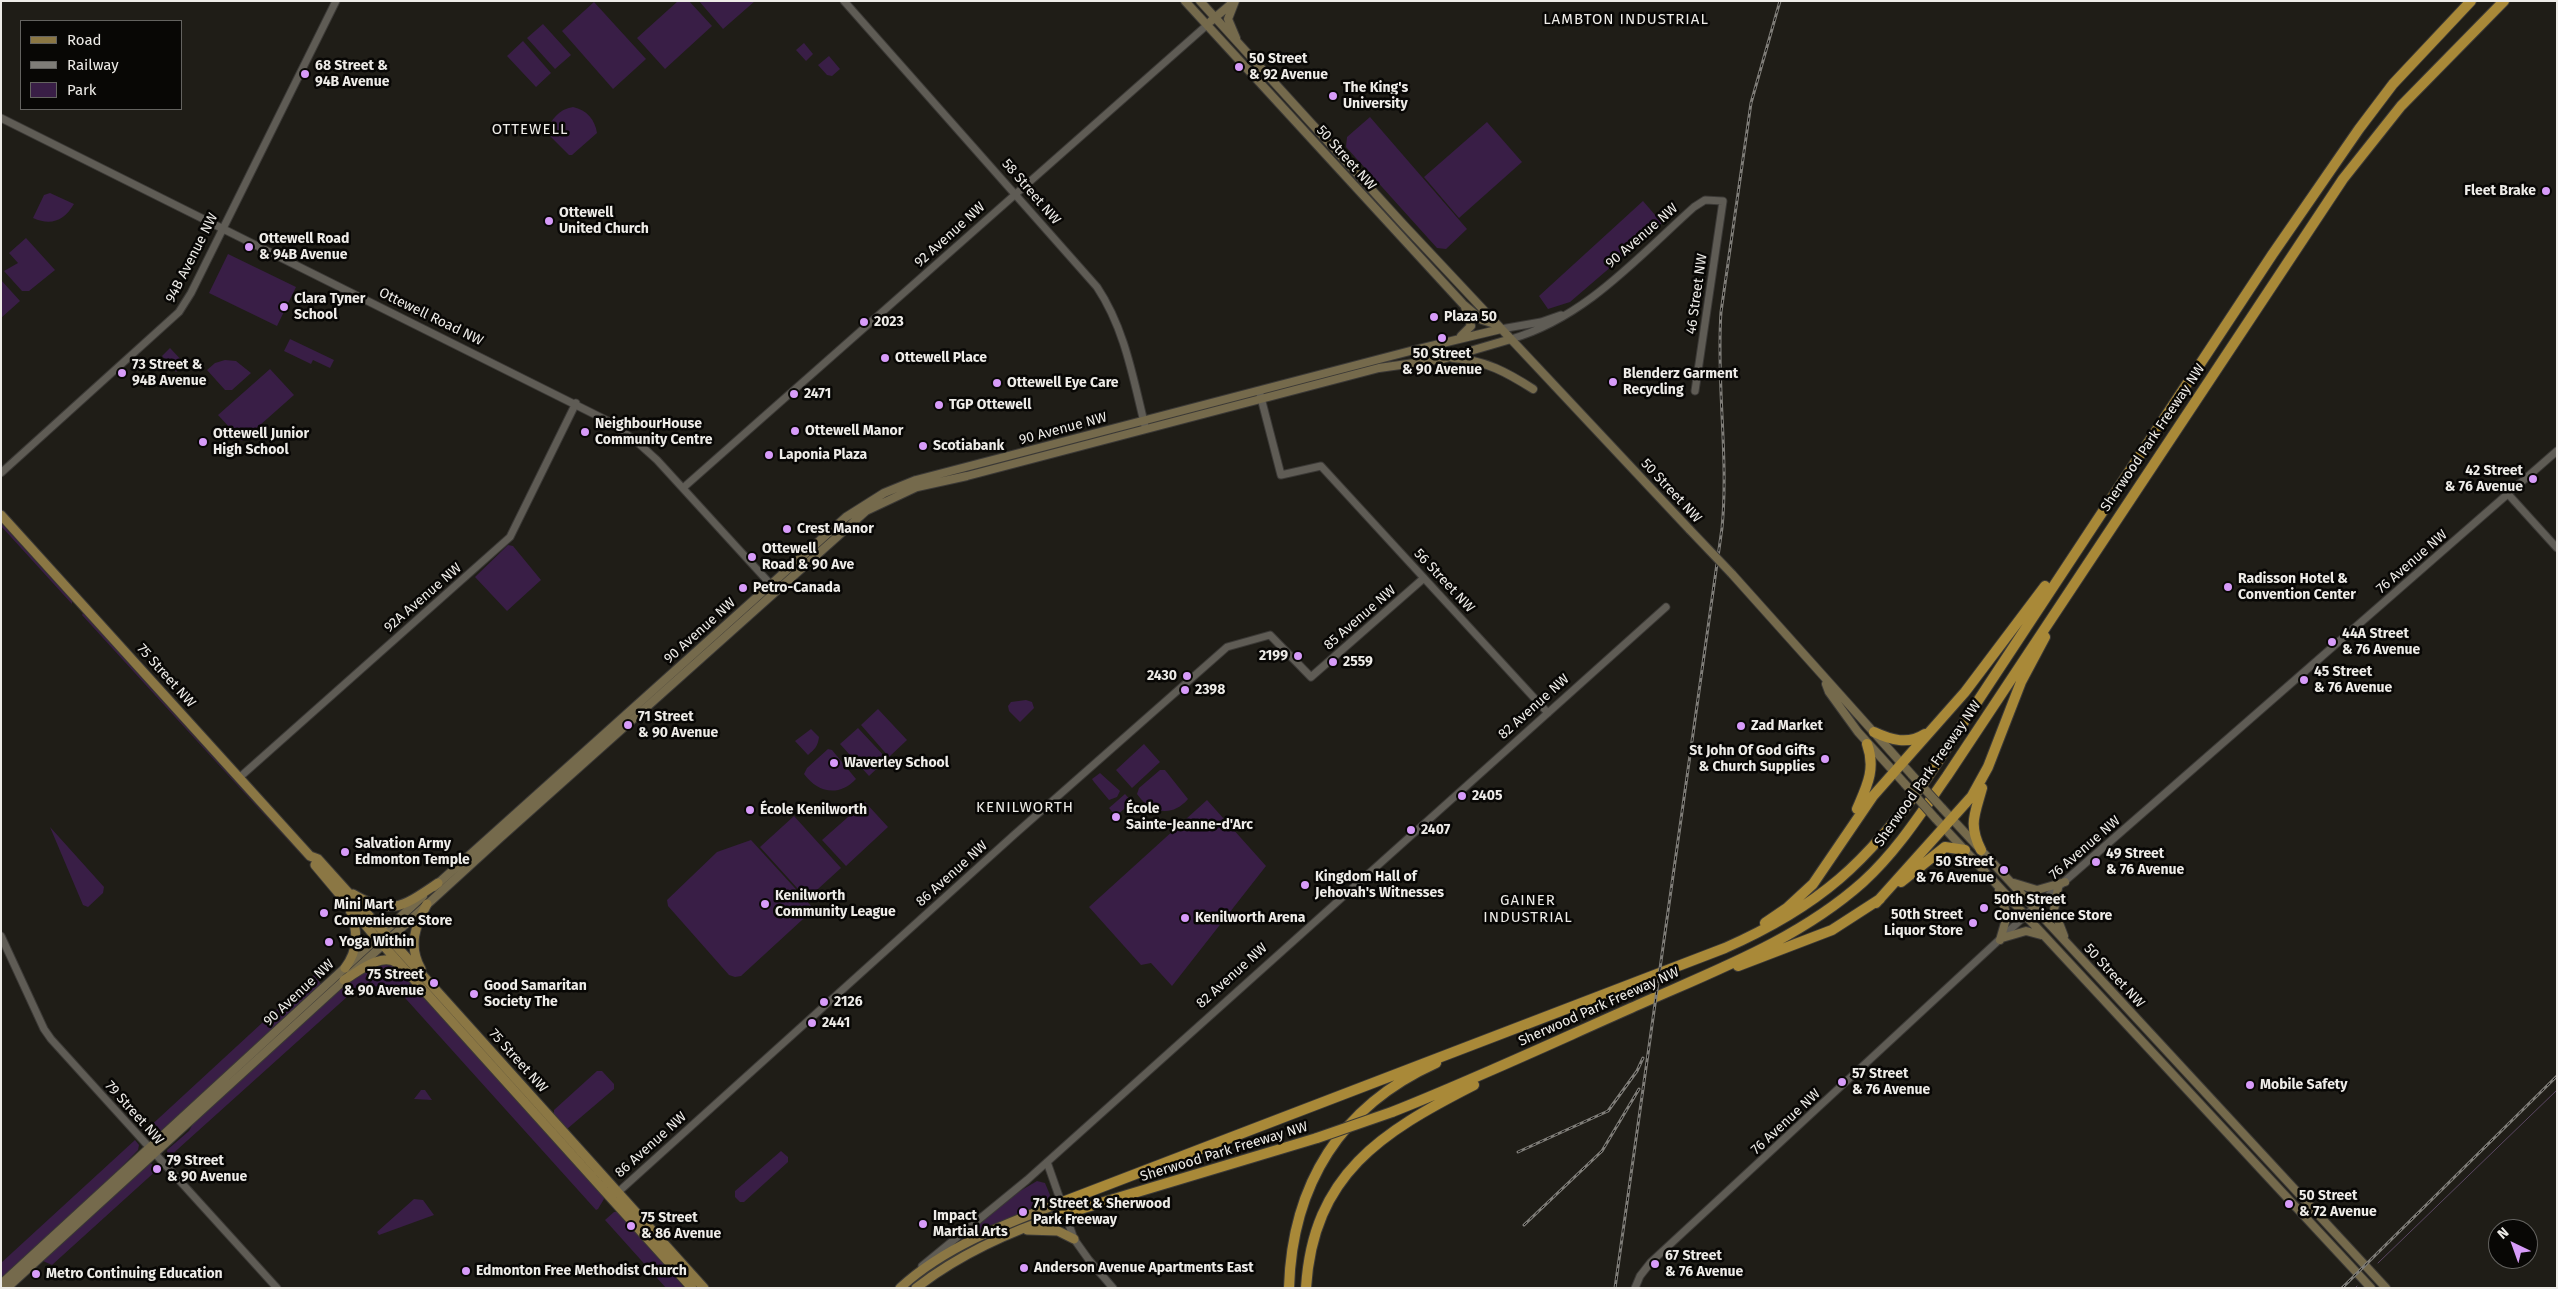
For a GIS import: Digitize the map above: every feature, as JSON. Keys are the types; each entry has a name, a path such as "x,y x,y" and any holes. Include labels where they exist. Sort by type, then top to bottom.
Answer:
{"highway":[{"name":"Sherwood Park Freeway NW","path":"1060,1203 1431,1059 1480,1043 1691,962 1762,932 1816,899 1866,856 1904,810 2359,128 2400,77 2471,1"},
{"name":"Sherwood Park Freeway NW","path":"1064,1214 1317,1138 1439,1094 1778,941 1840,900 1883,863 1916,820 2343,179 2396,112 2504,1"},
{"path":"2466,38 2512,1"},
{"path":"1691,962 1760,926 1787,908 1818,877 1873,796 1934,728 1991,659 2056,572 2070,561"},
{"path":"1981,850 1972,830 1988,767 2021,682 2057,609"},
{"path":"1874,732 1892,740 1911,740 1934,728"},
{"path":"1851,826 1869,782 1872,766 1867,744"},
{"path":"1876,903 1972,796 1988,767"},
{"path":"1676,988 1814,937 1847,922 1876,903 1940,850 1949,846 1965,850"},
{"path":"1306,1288 1313,1244 1332,1196 1352,1168 1377,1142 1424,1111 1594,1030 1600,1022"},
{"path":"1289,1288 1296,1222 1305,1194 1334,1142 1355,1118 1392,1088 1432,1065 1480,1043"}],"main road":[{"name":"50 Street NW","path":"1185,1 1463,304 1482,320 1498,327"},
{"name":"50 Street NW","path":"1200,1 1498,327 1732,574 1912,776 2386,1288"},
{"name":"92 Avenue NW","path":"1207,26 1234,1"},
{"path":"1234,1 1228,19 1240,46"},
{"path":"1457,339 1471,326 1470,318 1463,304"},
{"name":"90 Avenue NW","path":"1,1284 344,980 438,883 773,587 855,519 898,495 917,487 1146,430 1260,395 1498,327"},
{"name":"90 Avenue NW","path":"7,1288 345,968 427,904 773,587 852,512 893,488 916,480 1144,420 1379,368 1446,358 1511,339"},
{"path":"1446,358 1491,365 1502,369 1534,389"},
{"name":"75 Street NW","path":"1,515 240,777 310,856 313,863 348,905 430,984 692,1288"},
{"name":"50 Street NW","path":"1825,680 1835,701 1867,744 2371,1288"},
{"name":"75 Street NW","path":"310,856 318,860 344,889 383,938 401,965 615,1198 704,1288"},
{"path":"2010,882 2027,889 2037,890 2065,882"},
{"path":"344,889 375,906 393,908 410,902 438,883"},
{"path":"1996,884 2006,911 2006,922 2001,939"},
{"path":"2058,888 2054,910 2067,942"},
{"path":"427,904 417,923 414,948 418,964 430,984"},
{"path":"345,968 353,956 357,939 348,905"},
{"path":"2001,939 2026,931 2045,937"},
{"path":"344,980 383,960 391,960 401,965"},
{"name":"82 Avenue NW","path":"902,1286 975,1239 1060,1203"},
{"path":"916,1288 960,1258 1017,1230 1064,1214"},
{"path":"1017,1230 1058,1231 1074,1239"}],"street":[{"name":"94B Avenue NW","path":"1,473 174,318 191,293 336,1"},
{"name":"58 Street NW","path":"844,1 1091,280 1107,304 1124,342 1146,430"},
{"name":"92 Avenue NW","path":"683,488 1207,26"},
{"name":"Ottewell Road NW","path":"1,118 576,403 610,422 637,442 683,488 773,587"},
{"name":"90 Avenue NW","path":"1511,339 1562,319 1584,304 1694,207 1705,200 1723,201"},
{"name":"46 Street NW","path":"1695,391 1723,201"},
{"name":"90 Avenue NW","path":"1498,327 1541,322 1584,304"},
{"name":"56 Street NW","path":"1260,395 1281,475 1321,466 1548,713"},
{"name":"92A Avenue NW","path":"240,777 510,537 576,403"},
{"name":"76 Avenue NW","path":"1635,1288 1640,1276 1651,1262 2026,916 2557,450"},
{"path":"2508,494 2557,548"},
{"name":"85 Avenue NW","path":"1270,635 1311,677 1424,578"},
{"name":"82 Avenue NW","path":"902,1286 935,1254 1047,1162 1666,607"},
{"name":"86 Avenue NW","path":"615,1198 1206,664 1234,643 1270,635"},
{"name":"79 Street NW","path":"1,936 44,1029 51,1039 277,1288"},
{"path":"1047,1162 1074,1239 1113,1288"}],"green space":[{"path":"678,1 689,1 712,26 665,69 637,38"},
{"path":"699,1 755,1 723,29"},
{"path":"594,2 646,59 613,89 562,31"},
{"path":"543,24 571,55 555,69 527,38"},
{"path":"523,41 551,73 536,87 507,56"},
{"path":"804,43 813,54 806,61 796,50"},
{"path":"829,56 840,69 832,76 827,75 818,65"},
{"path":"573,107 582,110 590,116 597,133 572,155 569,155 547,133 550,124 559,113"},
{"path":"1370,117 1467,229 1446,249 1437,248 1346,147 1347,137"},
{"path":"1487,122 1522,162 1459,218 1424,177"},
{"path":"50,193 74,204 61,218 51,222 33,218 44,195"},
{"path":"1643,201 1662,223 1570,302 1548,309 1539,296"},
{"path":"26,238 55,270 29,291 22,291 4,271 18,263 9,253"},
{"path":"228,254 296,287 277,326 209,293"},
{"path":"1,280 20,301 1,318"},
{"path":"290,339 334,360 330,368 313,360 311,364 284,351"},
{"path":"170,348 185,364 176,372 162,356"},
{"path":"225,360 236,361 251,373 232,390 225,390 207,370 215,363"},
{"path":"270,369 294,395 242,441 218,415"},
{"path":"1,523 72,601 72,604 1,526"},
{"path":"508,545 513,546 541,580 507,611 475,577"},
{"path":"83,613 311,866 82,615"},
{"path":"1026,700 1032,702 1034,708 1020,722 1009,711 1008,706 1011,702"},
{"path":"878,709 907,740 889,757 861,725"},
{"path":"858,728 887,759 869,776 840,744"},
{"path":"811,729 819,737 816,747 808,755 795,741"},
{"path":"1144,744 1160,762 1132,788 1116,770"},
{"path":"828,749 832,750 856,779 843,788 836,790 822,789 804,774 807,768"},
{"path":"1160,770 1165,770 1188,799 1175,809 1161,811 1155,809 1137,794 1139,788"},
{"path":"1100,773 1120,791 1117,797 1109,800 1094,782 1092,779"},
{"path":"1125,794 1132,802 1116,816 1109,808"},
{"path":"1207,800 1266,866 1172,986 1151,963 1141,965 1089,907"},
{"path":"865,802 888,827 846,866 822,840"},
{"path":"794,816 841,868 807,899 760,847"},
{"path":"50,827 104,887 103,893 88,907 83,905"},
{"path":"751,840 814,909 741,976 735,977 729,975 668,906 667,900 717,852"},
{"path":"381,962 395,964 412,986 603,1193 604,1199 598,1209 596,1210 397,989 384,986 358,987 168,1158 167,1150 189,1131 195,1120 293,1030 359,974"},
{"path":"314,975 322,985 156,1137 150,1136 146,1130"},
{"path":"597,1071 602,1071 614,1084 614,1089 567,1129 554,1116 554,1110"},
{"path":"421,1090 425,1090 432,1100 414,1099"},
{"path":"135,1140 139,1145 138,1150 105,1184 1,1280 1,1263"},
{"path":"781,1151 788,1157 788,1162 744,1202 740,1202 735,1197 735,1191"},
{"path":"148,1161 158,1169 52,1265 43,1261 43,1259"},
{"path":"1037,1181 1045,1183 1050,1195 1048,1203 937,1256 1020,1191"},
{"path":"414,1199 423,1200 434,1215 379,1235 377,1232"},
{"path":"614,1212 620,1212 667,1265 684,1288 666,1288 605,1220"}],"waterway":[{"path":"2378,1263 2557,1090"}],"railway":[{"path":"1615,1288 1722,528 1724,474 1720,366 1721,312 1751,103 1780,1"},
{"path":"1518,1152 1608,1111 1637,1071 1643,1058"},
{"path":"2342,1288 2557,1076"},
{"path":"1524,1225 1602,1151 1639,1089"}],"place":[{"name":"50 Street & 92 Avenue","path":"1239,67"},
{"name":"68 Street & 94B Avenue","path":"305,74"},
{"name":"The King's University","path":"1333,96"},
{"name":"Fleet Brake","path":"2546,191"},
{"name":"Ottewell United Church","path":"549,221"},
{"name":"Ottewell Road & 94B Avenue","path":"249,247"},
{"name":"Clara Tyner School","path":"284,307"},
{"name":"Plaza 50","path":"1434,317"},
{"name":"2023","path":"864,322"},
{"name":"50 Street & 90 Avenue","path":"1442,338"},
{"name":"Ottewell Place","path":"885,358"},
{"name":"73 Street & 94B Avenue","path":"122,373"},
{"name":"Blenderz Garment Recycling","path":"1613,382"},
{"name":"Ottewell Eye Care","path":"997,383"},
{"name":"2471","path":"794,394"},
{"name":"TGP Ottewell","path":"939,405"},
{"name":"Ottewell Manor","path":"795,431"},
{"name":"NeighbourHouse Community Centre","path":"585,432"},
{"name":"Ottewell Junior High School","path":"203,442"},
{"name":"Scotiabank","path":"923,446"},
{"name":"Laponia Plaza","path":"769,455"},
{"name":"42 Street & 76 Avenue","path":"2533,479"},
{"name":"Crest Manor","path":"787,529"},
{"name":"Ottewell Road & 90 Ave","path":"752,557"},
{"name":"Radisson Hotel & Convention Center","path":"2228,587"},
{"name":"Petro-Canada","path":"743,588"},
{"name":"44A Street & 76 Avenue","path":"2332,642"},
{"name":"2199","path":"1298,656"},
{"name":"2559","path":"1333,662"},
{"name":"2430","path":"1187,676"},
{"name":"45 Street & 76 Avenue","path":"2304,680"},
{"name":"2398","path":"1185,690"},
{"name":"71 Street & 90 Avenue","path":"628,725"},
{"name":"Zad Market","path":"1741,726"},
{"name":"St John Of God Gifts & Church Supplies","path":"1825,759"},
{"name":"Waverley School","path":"834,763"},
{"name":"2405","path":"1462,796"},
{"name":"École Kenilworth","path":"750,810"},
{"name":"École Sainte-Jeanne-d'Arc","path":"1116,817"},
{"name":"2407","path":"1411,830"},
{"name":"Salvation Army Edmonton Temple","path":"345,852"},
{"name":"49 Street & 76 Avenue","path":"2096,862"},
{"name":"50 Street & 76 Avenue","path":"2004,870"},
{"name":"Kingdom Hall of Jehovah's Witnesses","path":"1305,885"},
{"name":"Kenilworth Community League","path":"765,904"},
{"name":"50th Street Convenience Store","path":"1984,908"},
{"name":"Mini Mart Convenience Store","path":"324,913"},
{"name":"Kenilworth Arena","path":"1185,918"},
{"name":"50th Street Liquor Store","path":"1973,923"},
{"name":"Yoga Within","path":"329,942"},
{"name":"75 Street & 90 Avenue","path":"434,983"},
{"name":"Good Samaritan Society The","path":"474,994"},
{"name":"2126","path":"824,1002"},
{"name":"2441","path":"812,1023"},
{"name":"57 Street & 76 Avenue","path":"1842,1082"},
{"name":"Mobile Safety","path":"2250,1085"},
{"name":"79 Street & 90 Avenue","path":"157,1169"},
{"name":"50 Street & 72 Avenue","path":"2289,1204"},
{"name":"71 Street & Sherwood Park Freeway","path":"1023,1212"},
{"name":"Impact Martial Arts","path":"923,1224"},
{"name":"75 Street & 86 Avenue","path":"631,1226"},
{"name":"67 Street & 76 Avenue","path":"1655,1264"},
{"name":"Anderson Avenue Apartments East","path":"1024,1268"},
{"name":"Edmonton Free Methodist Church","path":"466,1271"},
{"name":"Metro Continuing Education","path":"36,1274"}],"district":[{"name":"LAMBTON INDUSTRIAL","path":"1626,20"},
{"name":"OTTEWELL","path":"530,130"},
{"name":"KENILWORTH","path":"1025,808"},
{"name":"GAINER INDUSTRIAL","path":"1528,910"}]}
